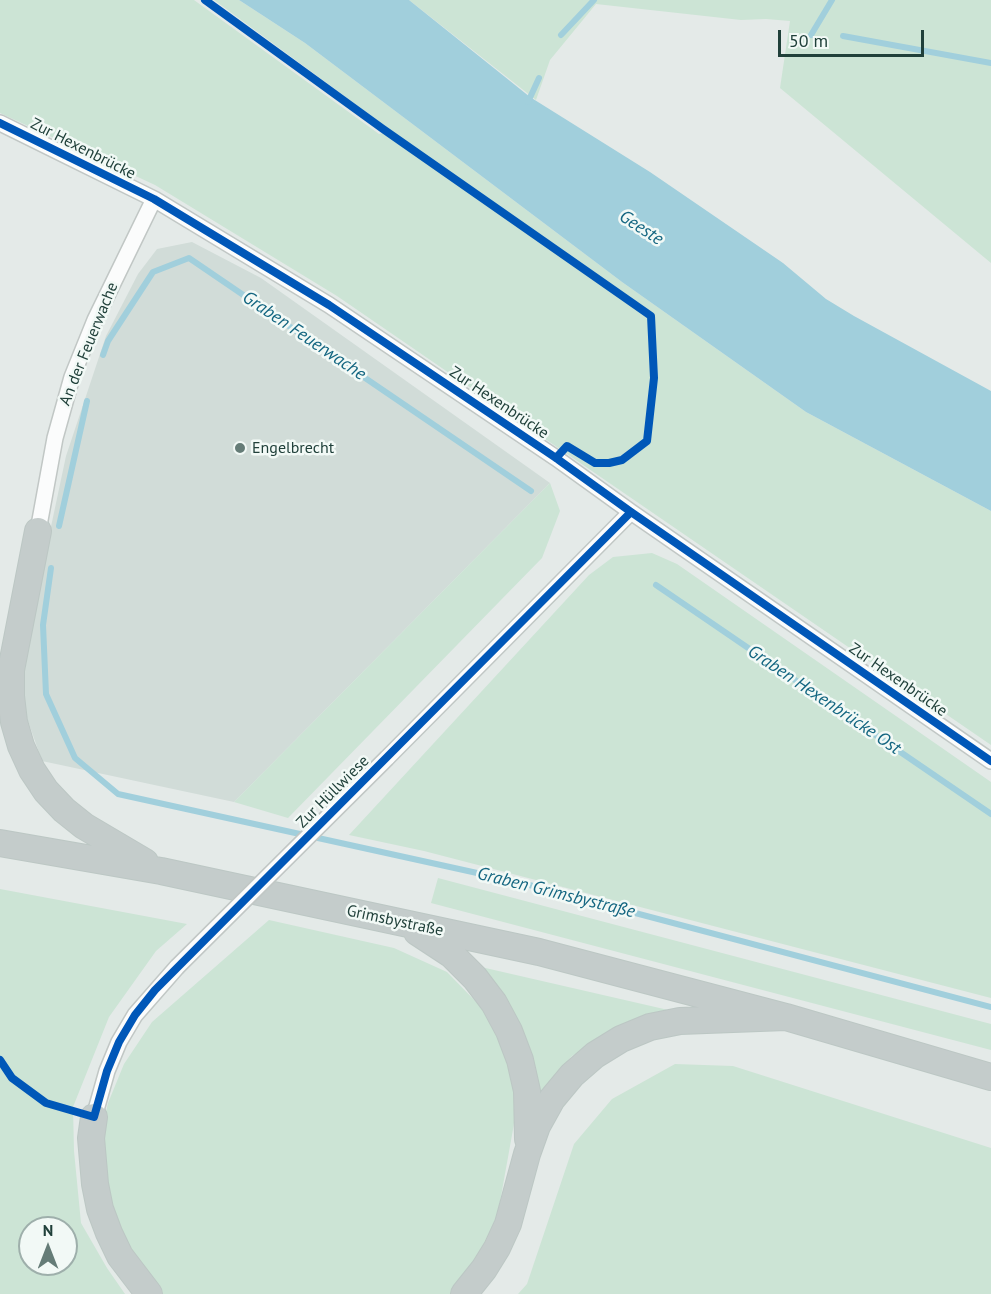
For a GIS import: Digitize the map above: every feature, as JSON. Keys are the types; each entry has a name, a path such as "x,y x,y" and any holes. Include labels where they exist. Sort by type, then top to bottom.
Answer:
{"highway":[{"path":"38,531 11,670 11,696 16,730 32,770 46,791 64,810 84,826 160,872"},
{"path":"0,693 11,670"},
{"name":"Grimsbystraße","path":"0,843 160,872 539,952 786,1017 991,1077"},
{"path":"399,922 427,937 452,955 475,978 494,1003 520,1060 527,1091 529,1123 527,1154"},
{"path":"464,1294 484,1269 508,1224 537,1126 547,1108 572,1075 595,1055 621,1039 650,1027 680,1021 786,1017"},
{"path":"94,1117 91,1138 95,1184 100,1209 120,1256 149,1294"}],"street":[{"name":"Zur Hexenbrücke","path":"0,123 154,200 329,305 556,458 991,761"},
{"name":"An der Feuerwache","path":"38,531 55,438 72,377 95,320 154,200"},
{"name":"Zur Hüllwiese","path":"94,1117 107,1071 119,1042 135,1015 177,967 632,512"}],"shaded area":[{"path":"192,242 261,278 550,483 234,802 42,761 22,704 28,635 66,456 106,336 138,274 157,249"}],"green space":[{"path":"0,0 194,0 379,134 392,131 214,0 239,0 305,43 622,282 806,412 991,511 991,745 337,296 155,185 0,113"},
{"path":"409,0 991,0 991,263 780,88 790,21 741,20 596,4 550,60 536,100"},
{"path":"550,483 560,511 542,558 288,818 234,802"},
{"path":"652,553 677,564 991,782 991,998 424,851 349,835 589,575 613,557"},
{"path":"438,878 991,1024 991,1050 431,903"},
{"path":"0,889 187,924 156,951 109,1017 73,1107 74,1151 81,1223 125,1294 0,1294"},
{"path":"269,920 394,948 447,972 483,1009 510,1060 517,1107 498,1213 478,1259 450,1294 163,1294 127,1248 106,1192 99,1141 108,1103 124,1064 152,1022"},
{"path":"468,964 677,1012 635,1019 572,1056 552,1079 537,1107"},
{"path":"675,1064 733,1066 991,1148 991,1294 518,1294 527,1284 574,1144 612,1099"}],"water":[{"name":"Geeste","path":"239,0 409,0 530,97 650,172 783,263 826,299 991,391 991,511 806,412 622,282 305,43"}],"waterway":[{"path":"561,35 594,0"},
{"path":"811,35 832,0"},
{"path":"843,36 991,63"},
{"path":"528,102 539,78"},
{"name":"Graben Feuerwache","path":"103,355 108,341 153,272 189,258 531,491"},
{"name":"Graben Feuerwache","path":"59,526 87,401"},
{"name":"Graben Grimsbystraße","path":"51,568 43,625 46,694 75,758 118,794 518,882 991,1007"},
{"name":"Graben Hexenbrücke Ost","path":"656,585 991,814"}],"cycle path":[{"path":"205,0 383,129 651,316 654,378 647,441 622,460 609,463 595,463 567,446 556,458"},
{"path":"0,123 154,199 329,305 556,458 991,761"},
{"path":"0,1060 12,1078 46,1103 94,1117 107,1071 119,1042 135,1015 155,990 631,512"}],"place":[{"name":"Engelbrecht","path":"240,448"}]}
